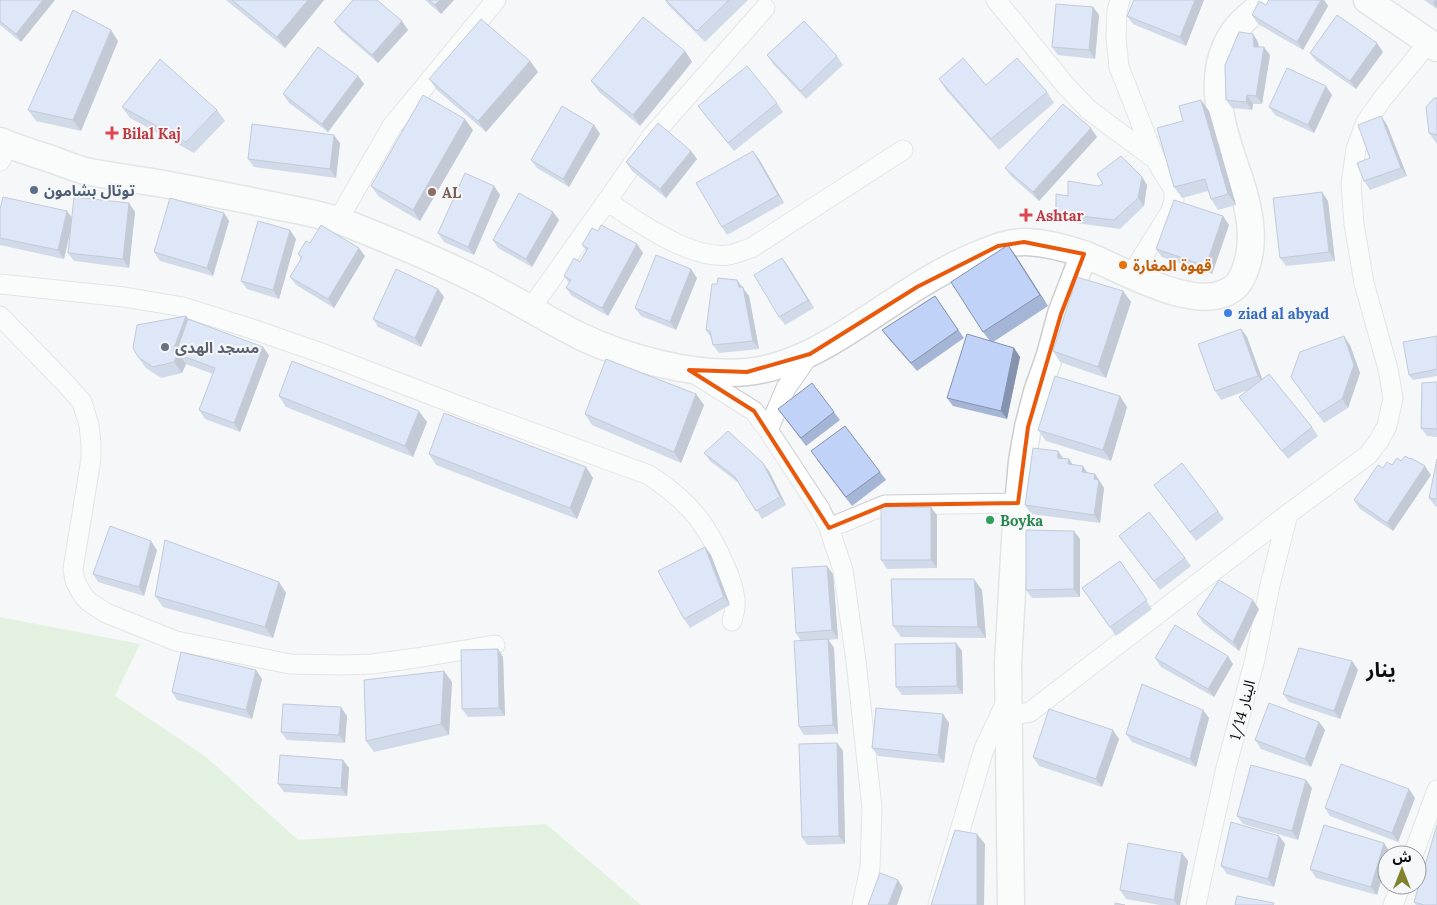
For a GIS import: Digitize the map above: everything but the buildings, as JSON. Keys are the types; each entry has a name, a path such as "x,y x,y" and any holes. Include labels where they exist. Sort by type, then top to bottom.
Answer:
{"main road":[{"path":"3,149 83,170 217,193 338,220 416,252 478,281 531,308 581,337 622,354 689,370 747,372 777,366 810,354 850,332 917,287 959,263 998,246 1024,242 1053,246 1084,254 1167,291 1204,297 1228,292 1239,283 1247,268 1252,244 1246,199 1219,112 1218,78 1226,46 1234,31 1254,11 1269,0"},
{"path":"1366,0 1433,45"},
{"path":"1011,905 1008,705 1010,624 1022,461 1028,427 1061,314 1084,254"}],"street":[{"path":"338,220 392,126 496,0"},
{"path":"996,0 1066,86 1089,110 1155,159"},
{"path":"1011,0 1016,24"},
{"path":"1120,0 1117,11 1116,38 1119,67 1155,159 1174,190 1171,211 1131,274"},
{"path":"531,308 652,136 765,8"},
{"path":"1008,705 1013,714 1030,712 1368,455 1378,442 1387,426 1393,398 1388,369 1364,283 1354,224 1351,184 1356,149 1366,122 1384,98 1433,45"},
{"path":"607,201 635,221 692,251 711,255 729,255 751,248 903,150"},
{"path":"0,284 124,297 183,307 324,354 649,475 666,487 698,518 713,541 733,590 735,606 732,621"},
{"path":"0,316 82,402 88,425 91,459 73,569 75,581 88,602 106,613 176,641 290,664 372,664 495,645"},
{"path":"768,430 786,388 810,354"},
{"path":"689,370 754,411 820,509 829,528 843,570 851,618 872,808 870,868 862,905"},
{"path":"829,528 885,505 1018,503"},
{"name":"الينار 1/14","path":"1196,905 1222,786 1255,660 1270,585 1288,514"},
{"path":"938,905 984,749 1008,705"},
{"path":"1416,845 1437,790"}],"highlighted area":[{"path":"1024,242 1084,254 1061,314 1028,427 1018,503 885,505 829,528 754,411 689,370 747,372 810,354 917,287 998,246"}],"green space":[{"path":"0,617 140,644 115,696 206,757 298,840 546,824 641,905 0,905"}],"place":[{"name":"Bilal Kaj","path":"112,133"},
{"name":"توتال بشامون","path":"34,190"},
{"name":"AL","path":"432,192"},
{"name":"Ashtar","path":"1026,215"},
{"name":"قهوة المغارة","path":"1123,265"},
{"name":"ziad al abyad","path":"1228,313"},
{"name":"مسجد الهدى","path":"165,347"},
{"name":"Boyka","path":"990,520"}],"district":[{"name":"ينار","path":"1381,669"}]}
